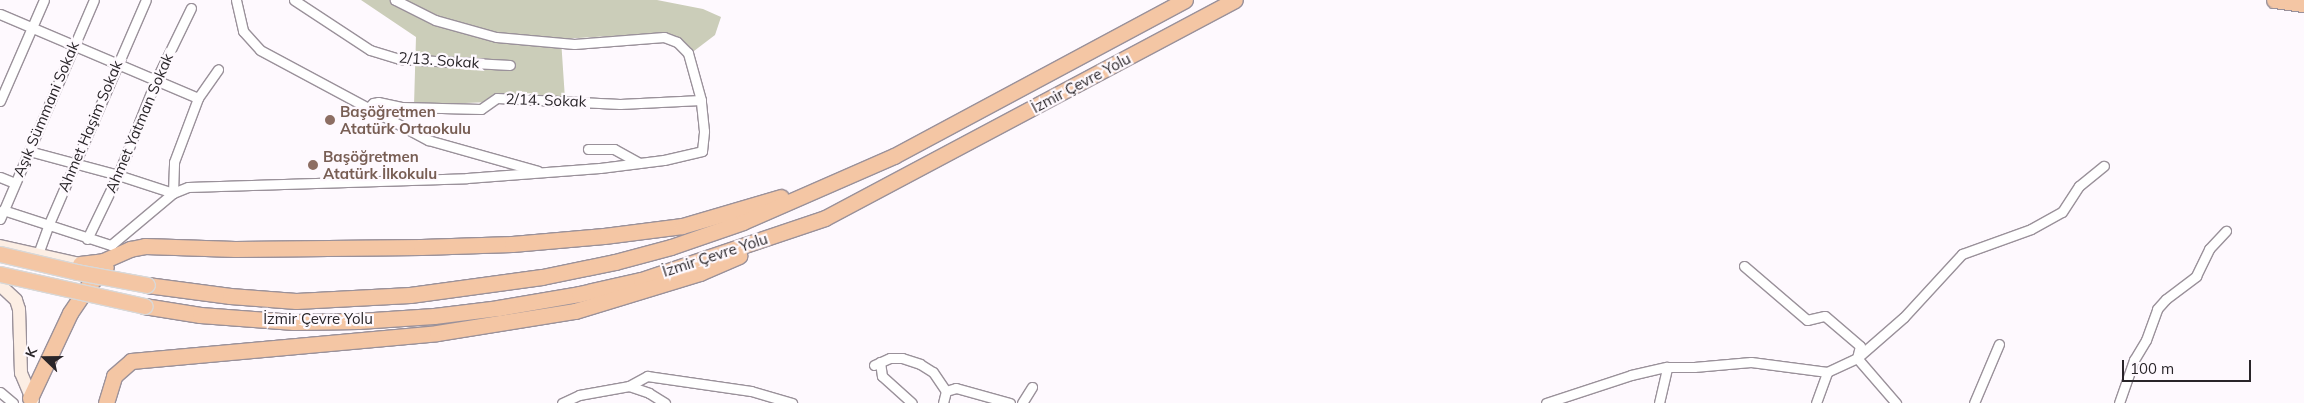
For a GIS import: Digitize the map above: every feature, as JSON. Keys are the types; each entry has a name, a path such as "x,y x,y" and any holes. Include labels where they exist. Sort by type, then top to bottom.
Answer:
{"highway":[{"name":"İzmir Çevre Yolu","path":"0,254 77,272 147,285 230,296 296,301 410,295 533,278 615,262 671,247 743,222 894,156 1185,0"},
{"name":"İzmir Çevre Yolu","path":"0,274 144,306 200,315 294,322 434,316 498,308 579,294 641,280 825,218 1235,0"},
{"path":"2274,0 2304,4"},
{"path":"80,264 103,261 145,246 235,249 421,247 512,244 604,236 682,226 822,187"},
{"path":"106,403 114,376 131,361 437,333 575,312 700,273 825,218"},
{"path":"29,401 70,313 95,279 122,253"}],"main road":[{"path":"0,246 80,264"},
{"path":"0,285 16,300 19,309 21,374 29,401"}],"street":[{"path":"0,101 44,0"},
{"name":"Aşık Sümmani Sokak","path":"1,215 94,0"},
{"name":"Ahmet Haşim Sokak","path":"38,254 48,226 146,0"},
{"path":"236,0 243,31 260,50 367,109 439,144 545,172"},
{"name":"2/13. Sokak","path":"294,0 364,46 399,59 510,65"},
{"path":"1,215 48,226 111,245 173,193 188,187 219,184 467,178 639,164 702,151 704,131 701,100 688,53 677,42 664,37 574,44 496,37 436,20 395,0"},
{"name":"Ahmet Yatman Sokak","path":"87,238 118,175 156,80 191,8"},
{"path":"0,14 198,98"},
{"path":"173,193 174,162 198,98 218,69"},
{"name":"2/14. Sokak","path":"367,109 373,103 378,102 402,107 481,109 497,98 620,104 701,100"},
{"path":"588,149 614,149 639,164"},
{"path":"29,151 118,175 173,193"},
{"path":"1546,403 1631,375 1667,366 1694,367 1750,362 1827,372 1857,358 1904,317 1962,254 2032,229 2062,212 2079,186 2104,166"},
{"path":"0,177 15,183"},
{"path":"2119,403 2134,360 2146,340 2157,309 2166,299 2196,276 2209,249 2226,232"},
{"path":"1744,266 1807,320 1825,316 1860,346 1857,358"},
{"path":"1974,403 1998,344"},
{"path":"912,403 882,376 877,363 890,358 902,358 920,364 933,372 946,392 943,403"},
{"path":"1857,358 1896,403"},
{"path":"1660,403 1667,366"},
{"path":"1816,403 1827,372"},
{"path":"562,403 579,395 629,386 647,376 751,391 792,403"},
{"path":"629,386 649,393 664,403"},
{"path":"1022,403 1032,387"},
{"path":"946,392 956,388 964,389 1010,403"},
{"path":"0,392 13,403"}],"green space":[{"path":"361,0 657,0 703,9 721,17 715,35 694,51 680,38 663,33 561,39 565,99 414,105 416,37"}],"place":[{"name":"Başöğretmen Atatürk Ortaokulu","path":"330,120"},
{"name":"Başöğretmen Atatürk İlkokulu","path":"313,165"}]}
